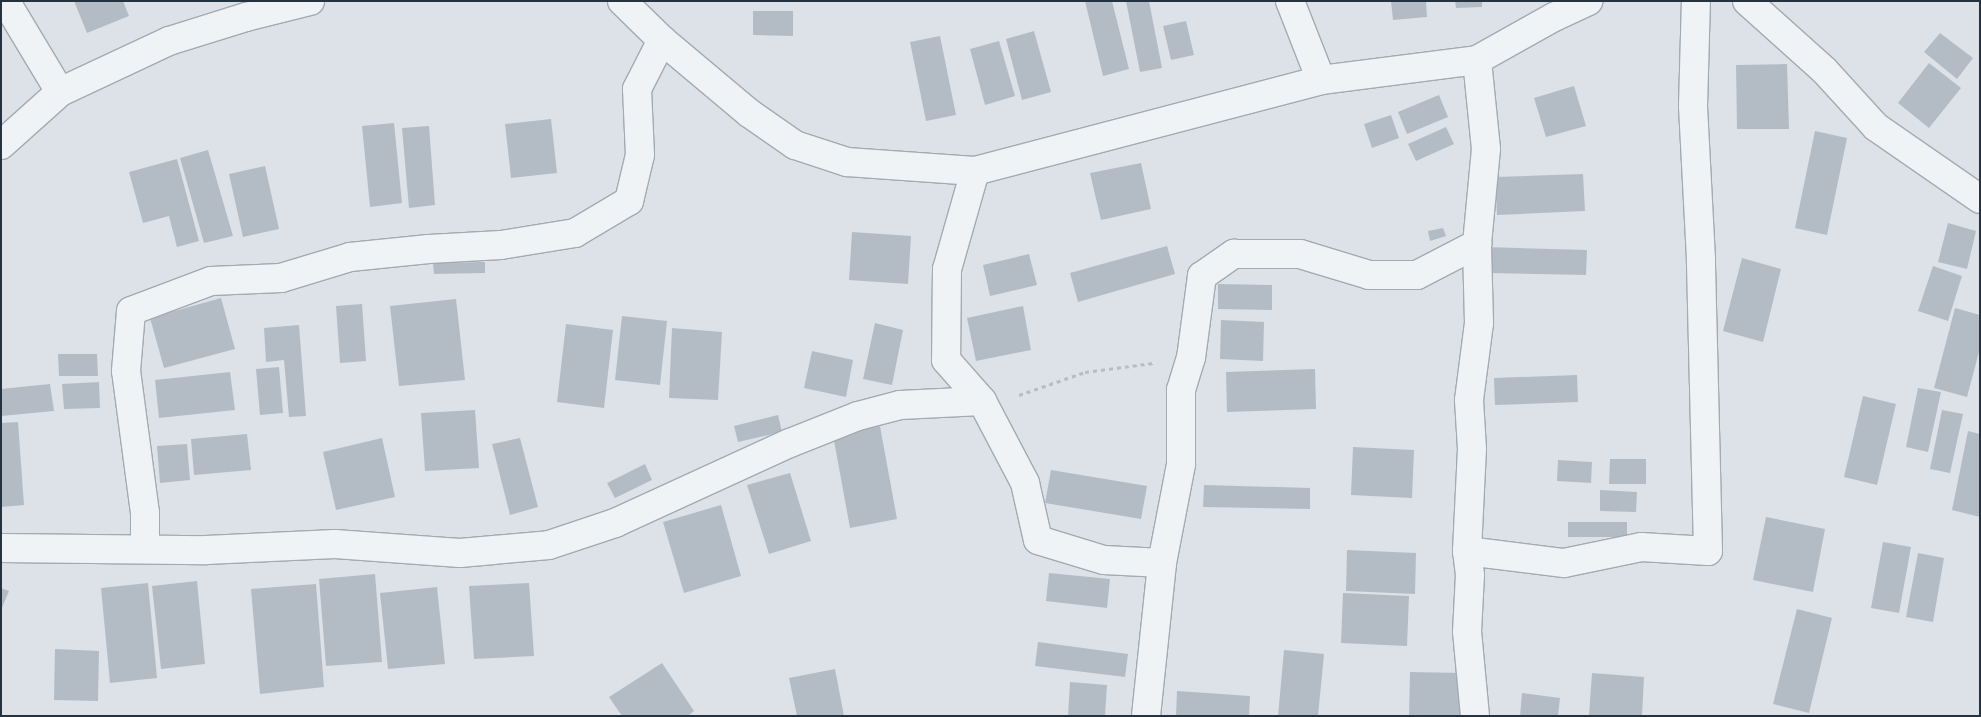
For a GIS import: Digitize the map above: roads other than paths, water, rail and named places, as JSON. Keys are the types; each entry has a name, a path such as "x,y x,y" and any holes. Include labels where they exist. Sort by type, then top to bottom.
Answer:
{"street":[{"path":"8,1 9,7 60,92"},
{"path":"1,145 60,92 169,41 246,17 310,1"},
{"path":"622,1 662,40 749,113 794,144 847,162 975,171 1321,80 1477,60 1554,17 1589,1"},
{"path":"1290,1 1321,80"},
{"path":"1467,552 1564,562 1641,546 1708,551 1701,259 1693,106 1696,1"},
{"path":"1747,1 1824,70 1876,126 1980,200"},
{"path":"145,549 145,513 126,370 131,311 211,281 281,278 350,257 429,249 501,245 575,232 629,201 640,155 637,89 662,40"},
{"path":"1474,716 1467,632 1470,575 1467,552 1472,449 1469,400 1479,324 1477,244 1486,150 1477,60"},
{"path":"975,171 947,269 946,360 982,401 1025,483 1038,540 1104,560 1162,563"},
{"path":"1146,716 1162,563 1181,464 1181,390 1191,358 1202,276 1234,254 1300,254 1369,276 1417,275 1477,244"},
{"path":"1,548 206,550 335,544 460,553 548,544 615,524 790,443 858,416 900,405 982,401"}]}
